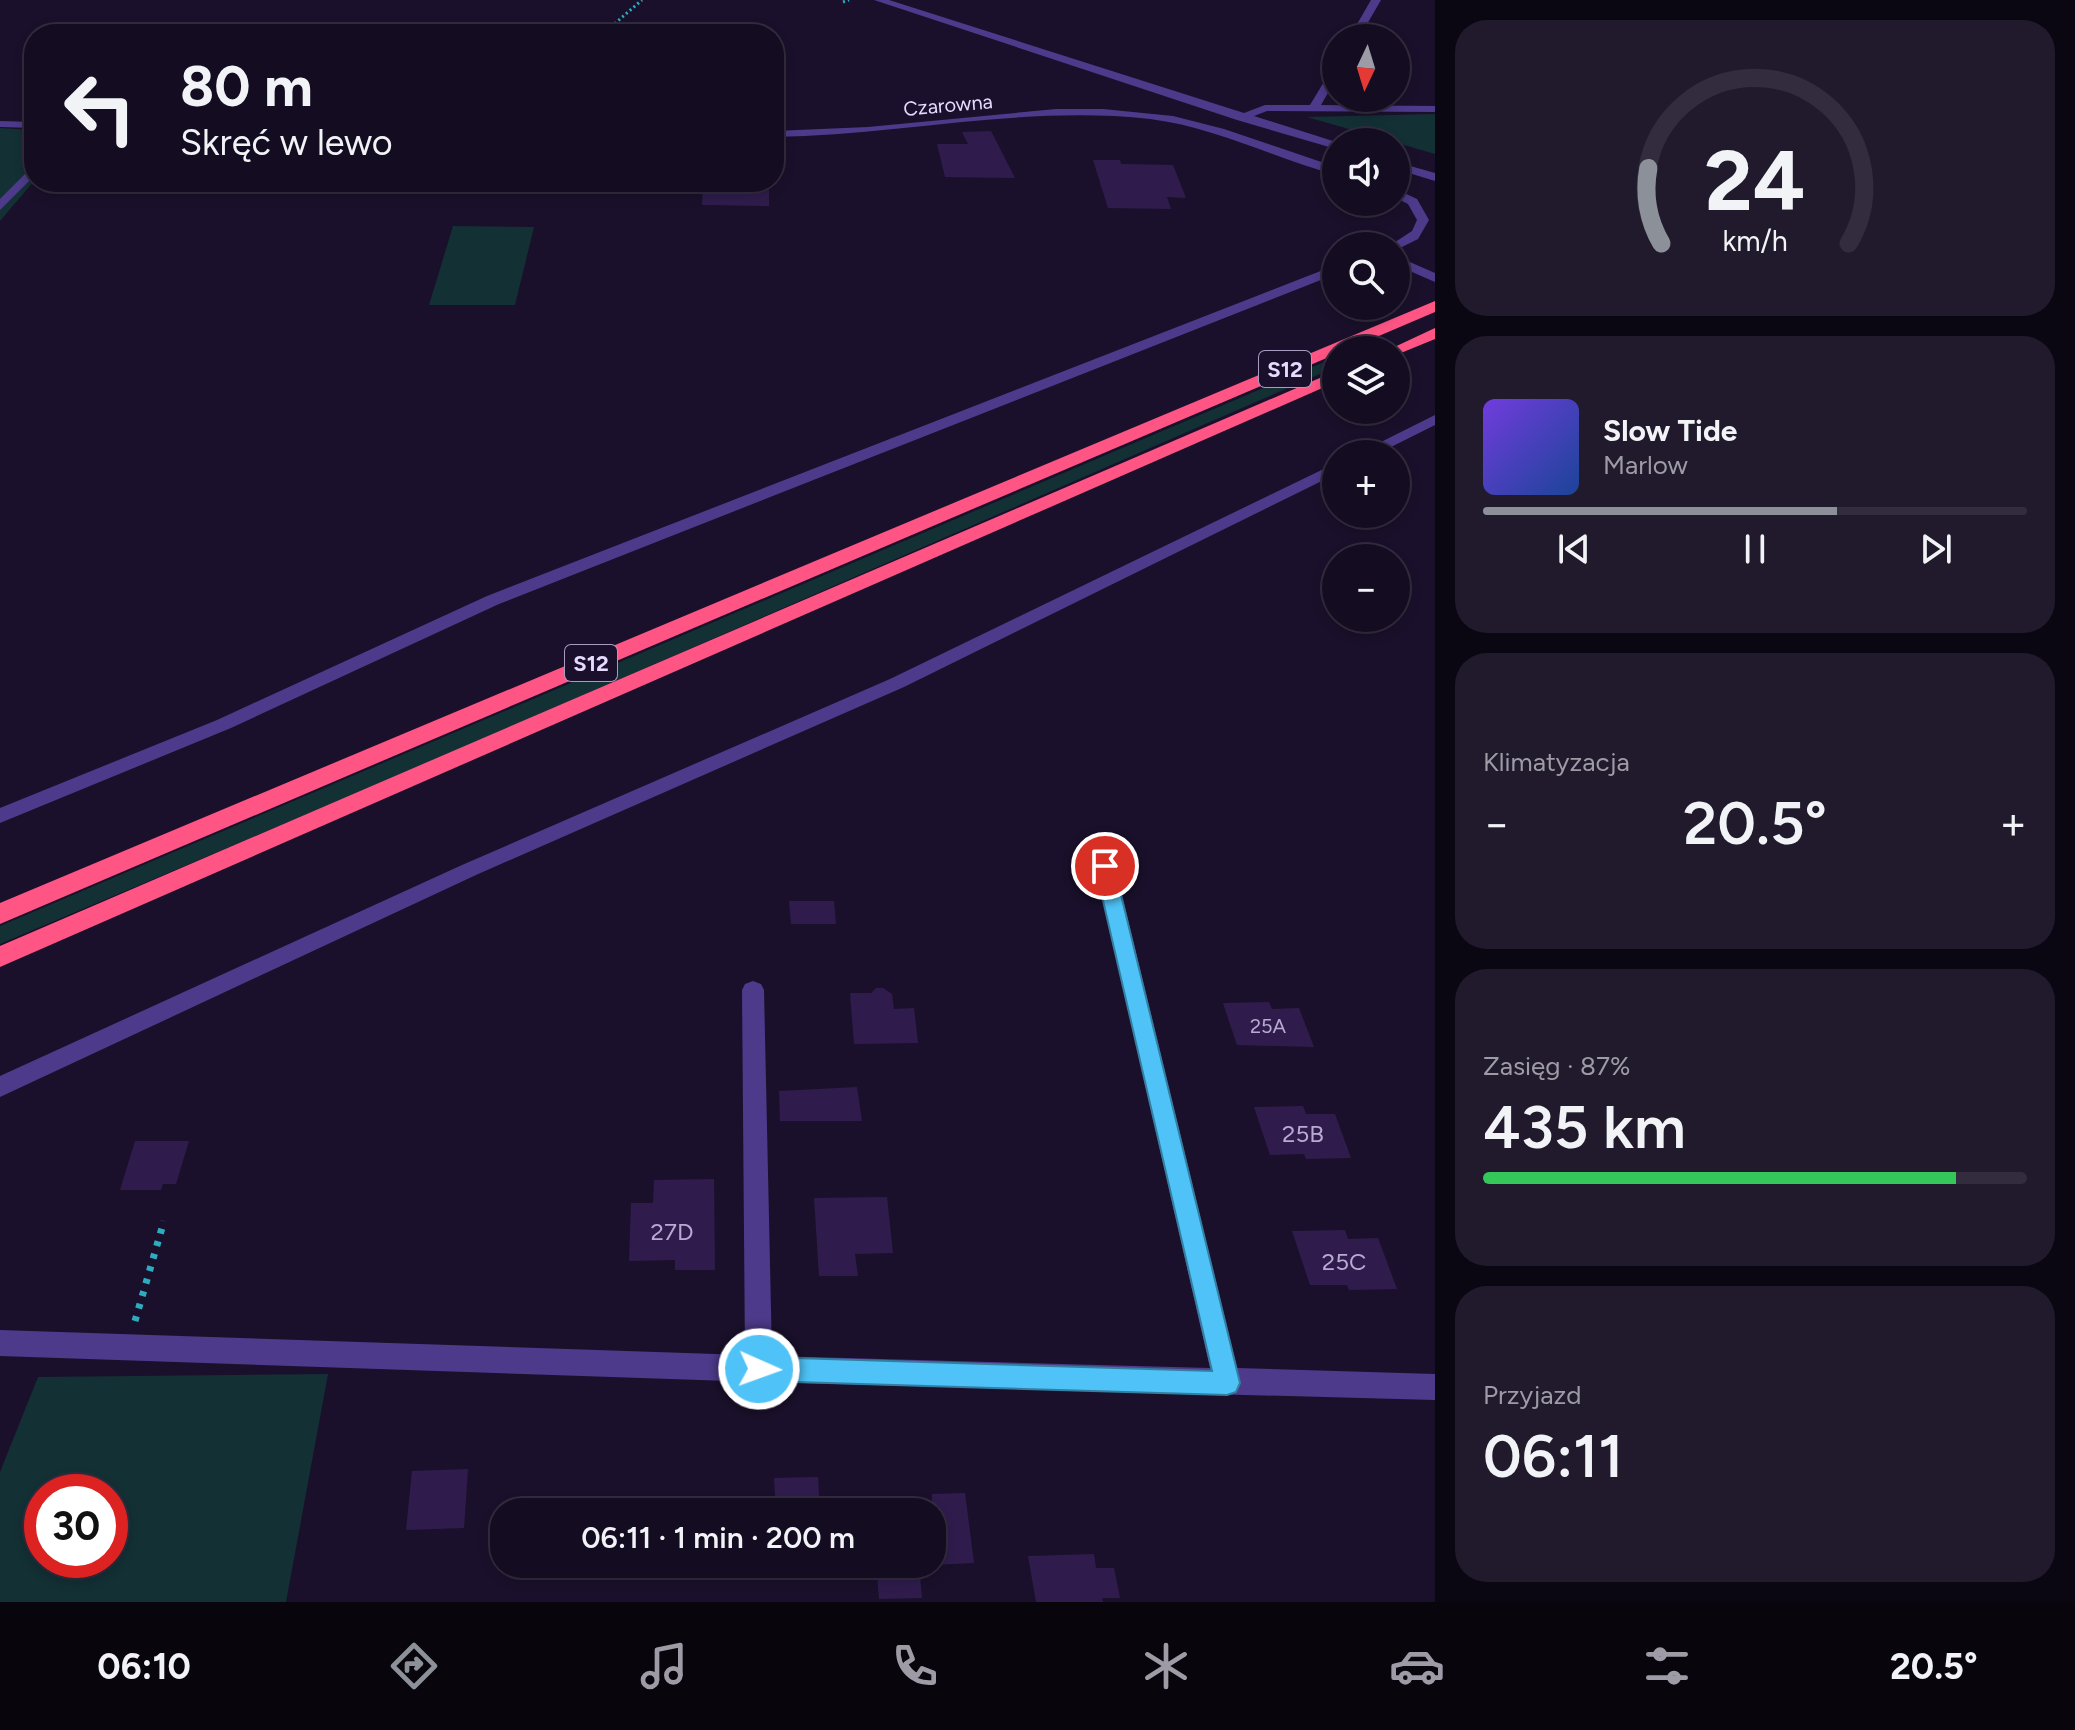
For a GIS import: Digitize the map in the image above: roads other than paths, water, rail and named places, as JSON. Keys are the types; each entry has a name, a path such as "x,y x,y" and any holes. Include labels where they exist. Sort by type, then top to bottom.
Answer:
{"highway":[{"name":"S12","path":"0,914 1435,306"},
{"path":"1410,344 1435,333"},
{"name":"S12","path":"0,957 1322,382"}],"street":[{"path":"879,0 1322,141"},
{"path":"1362,24 1376,0"},
{"path":"1314,108 1322,94"},
{"path":"1212,132 1265,108 1435,109"},
{"name":"Czarowna","path":"784,134 853,132 1036,116 1125,114 1169,119 1322,167"},
{"path":"0,124 24,125"},
{"path":"1410,169 1435,177"},
{"path":"0,206 24,180"},
{"path":"1410,200 1423,220 1421,230 1410,240"},
{"path":"1410,266 1435,278"},
{"path":"0,816 224,724 493,600 1322,274"},
{"path":"1393,440 1435,419"},
{"path":"0,1087 444,881 897,683 1322,475"},
{"path":"1105,866 1227,1383"},
{"path":"753,990 759,1369"},
{"path":"0,1343 759,1369 1435,1387"}]}
